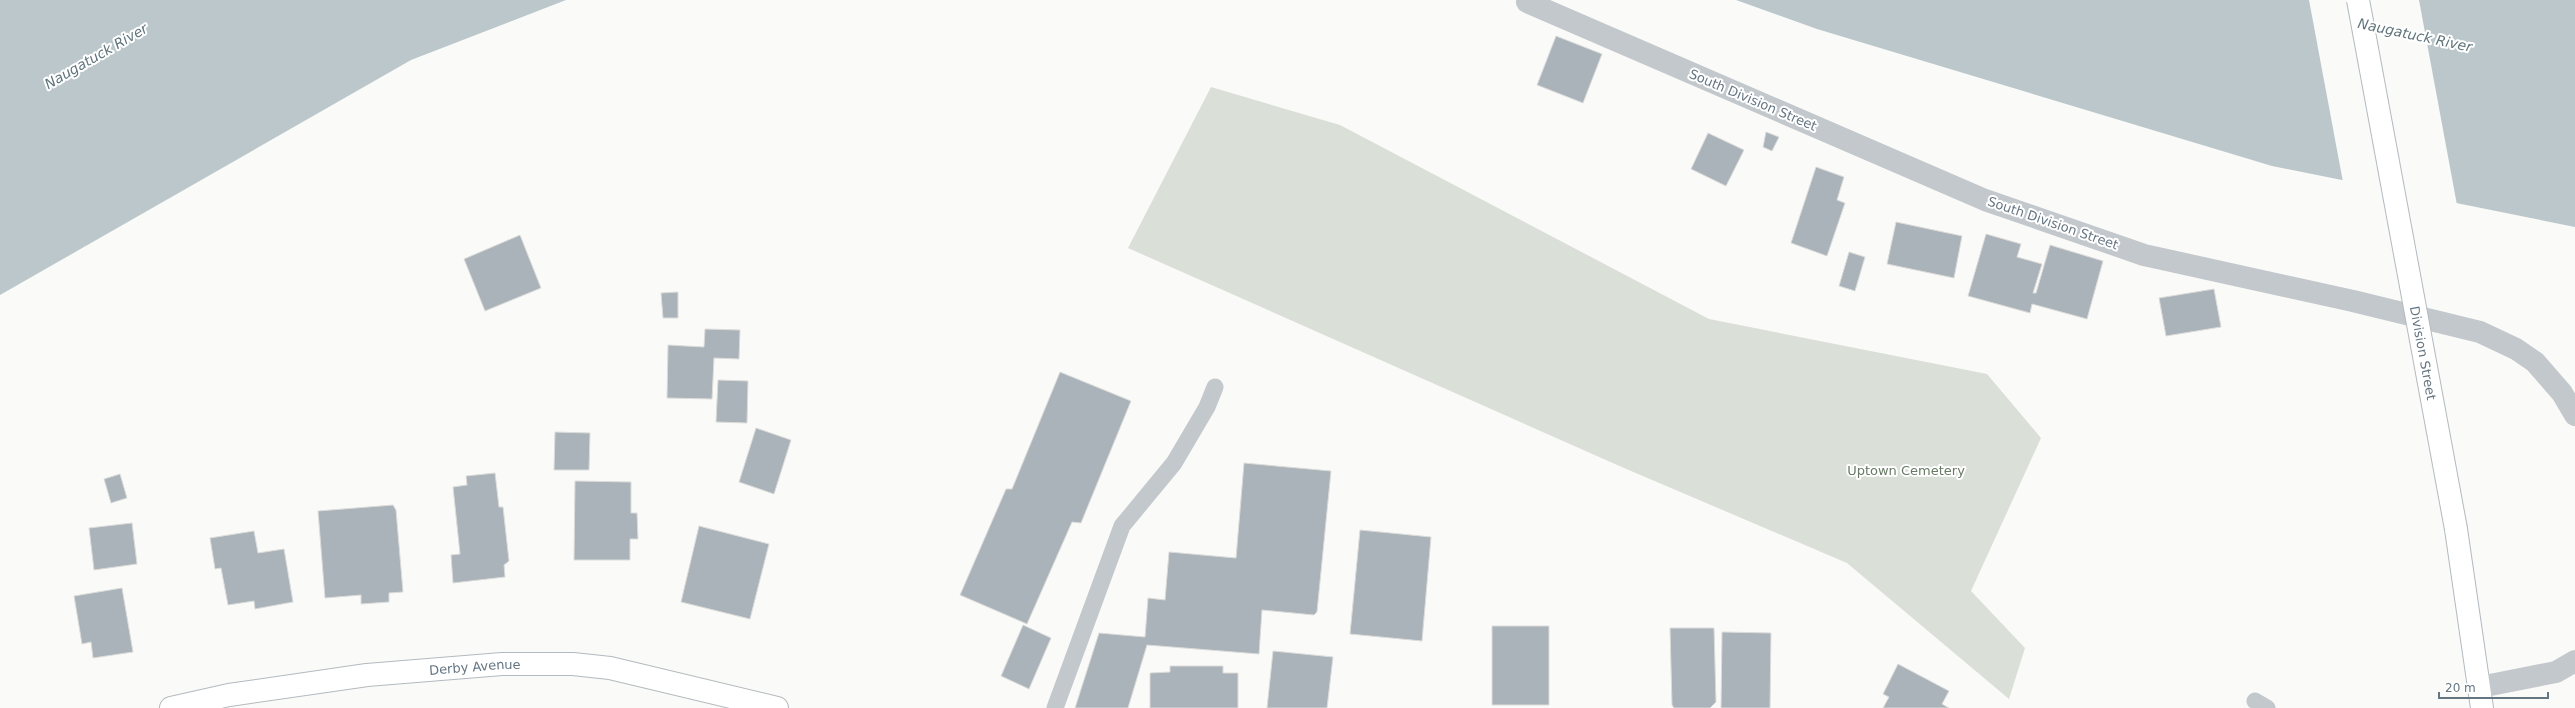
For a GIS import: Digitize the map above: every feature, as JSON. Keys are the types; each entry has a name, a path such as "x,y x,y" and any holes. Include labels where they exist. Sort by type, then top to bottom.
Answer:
{"main road":[{"name":"Division Street","path":"2358,0 2456,529 2482,708"},
{"name":"Derby Avenue","path":"171,708 230,702 367,675 502,664 573,664 610,668 777,708"}],"street":[{"name":"South Division Street","path":"1527,2 1992,203 2144,255 2353,301 2480,332 2516,349 2535,362 2562,392 2575,415"},
{"path":"2480,687 2556,672 2575,661"}],"lane":[{"path":"1055,708 1122,526 1174,463 1207,407 1215,387"}],"green space":[{"name":"Uptown Cemetery","path":"1211,87 1340,125 1709,319 1987,374 2041,438 1971,591 2025,648 2009,699 1847,563 1624,468 1128,248"}],"water":[{"name":"Naugatuck River","path":"0,0 566,0 411,60 0,295"},
{"name":"Naugatuck River","path":"1736,0 2575,0 2575,227 2272,166 1817,29"}],"pier":[{"path":"2309,0 2419,0 2457,205 2343,182"}],"building":[{"path":"1556,36 1602,54 1583,103 1537,85"},
{"path":"1766,132 1779,137 1772,151 1763,147"},
{"path":"1708,133 1744,150 1726,186 1691,169"},
{"path":"1816,167 1844,177 1837,200 1845,203 1827,256 1791,243"},
{"path":"1896,222 1962,236 1954,278 1887,264"},
{"path":"1986,234 2021,244 2017,257 2042,264 2033,293 2036,293 2050,245 2103,261 2087,319 2032,304 2030,313 1968,296"},
{"path":"520,235 541,288 485,311 464,259"},
{"path":"1849,252 1865,257 1855,291 1839,286"},
{"path":"2214,289 2221,327 2166,336 2159,298"},
{"path":"678,292 678,318 663,318 661,293"},
{"path":"705,329 740,330 739,359 714,358 712,399 667,398 668,345 704,347"},
{"path":"1060,372 1131,401 1081,523 1072,522 1027,624 960,595 1006,489 1012,489"},
{"path":"718,380 748,381 747,423 716,422"},
{"path":"756,428 791,440 774,494 739,482"},
{"path":"555,432 590,433 589,470 554,470"},
{"path":"1244,463 1331,471 1317,612 1314,615 1262,610 1259,654 1147,645 1128,708 1075,708 1099,633 1145,637 1148,598 1165,600 1169,552 1236,558"},
{"path":"495,473 499,507 503,507 509,561 504,565 505,577 453,583 451,555 460,554 453,487 467,485 466,476"},
{"path":"120,474 127,498 111,503 104,479"},
{"path":"575,481 631,482 631,513 637,513 638,539 630,539 630,560 574,560"},
{"path":"393,505 396,510 403,592 389,593 389,602 361,604 361,595 325,598 318,511"},
{"path":"132,523 137,564 94,570 89,528"},
{"path":"699,526 769,544 750,619 681,602"},
{"path":"1360,530 1431,537 1422,641 1350,634"},
{"path":"254,531 258,553 284,549 293,602 255,609 254,601 228,605 221,568 215,569 210,538"},
{"path":"122,588 133,652 93,658 91,642 82,644 74,596"},
{"path":"1023,625 1051,638 1029,689 1001,676"},
{"path":"1492,626 1549,626 1549,705 1492,705"},
{"path":"1670,628 1714,628 1716,702 1710,708 1674,708 1672,705"},
{"path":"1722,632 1771,633 1770,708 1721,708"},
{"path":"1273,651 1333,657 1327,708 1267,708"},
{"path":"1898,664 1949,691 1942,704 1949,708 1883,708 1889,697 1883,694"},
{"path":"1170,666 1223,666 1223,673 1238,673 1238,708 1150,708 1150,673 1170,672"}]}
